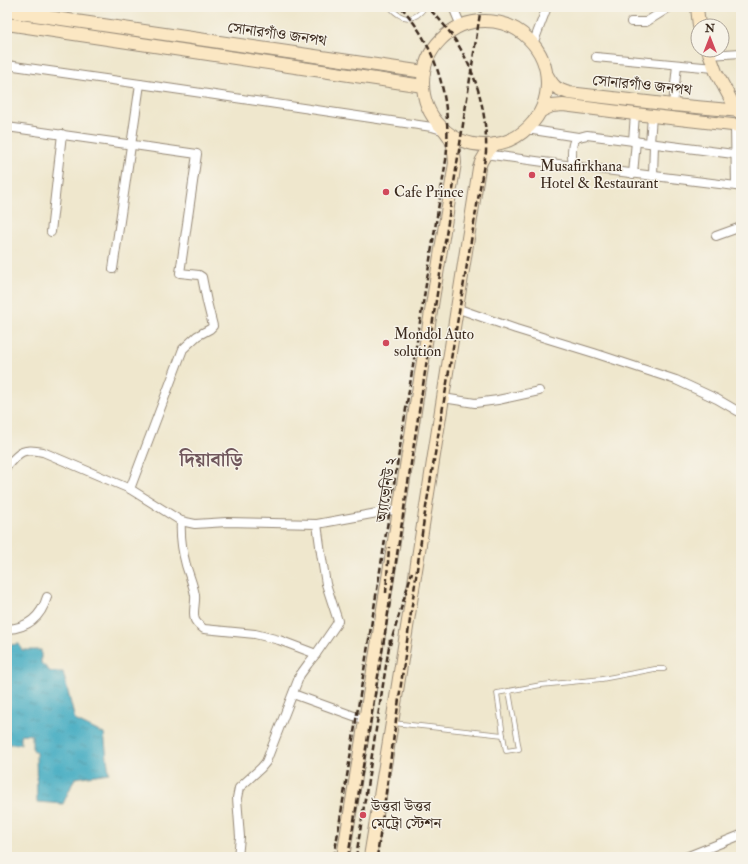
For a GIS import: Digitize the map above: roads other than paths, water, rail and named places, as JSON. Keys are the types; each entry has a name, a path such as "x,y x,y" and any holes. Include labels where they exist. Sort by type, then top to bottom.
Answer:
{"main road":[{"path":"698,7 699,18"},
{"name":"সোনারগাঁও জনপথ","path":"7,11 424,72"},
{"name":"সোনারগাঁও জনপথ","path":"492,21 508,25 522,33 534,44 543,59 547,75 547,93 541,111 526,130 511,140 495,144 477,145 460,140 445,131 434,118 426,103 423,86 424,72 431,52 444,37 461,26 477,22 492,21"},
{"name":"সোনারগাঁও জনপথ","path":"7,24 423,86"},
{"path":"710,58 714,68 739,111"},
{"name":"সোনারগাঁও জনপথ","path":"547,75 553,85 569,93 739,111"},
{"name":"সোনারগাঁও জনপথ","path":"541,111 552,106 563,104 635,114 738,125"},
{"name":"অ্যাভেনিউ ২","path":"343,857 454,163 453,143 445,131"},
{"path":"370,857 479,168 485,154 495,144"}],"street":[{"path":"453,7 461,26"},
{"path":"534,44 547,7"},
{"path":"631,22 646,22 670,7"},
{"path":"730,53 741,53"},
{"path":"596,57 714,68"},
{"path":"7,65 432,127 445,131"},
{"path":"673,105 677,65"},
{"path":"113,269 140,84"},
{"path":"633,174 635,114"},
{"path":"652,116 652,176"},
{"path":"485,154 739,187 738,125"},
{"path":"7,127 196,154 180,273 199,275 202,278 213,326 197,336 183,348 130,489"},
{"path":"526,130 578,137 587,135 738,155"},
{"path":"51,232 62,134"},
{"path":"572,166 572,150 574,142 578,137"},
{"path":"716,236 741,227"},
{"path":"456,308 516,329 676,380 741,413"},
{"path":"443,398 475,403 498,400 539,391"},
{"path":"7,466 19,453 23,451 31,449 42,452 130,489 181,521 195,524 227,522 317,524 399,509"},
{"path":"181,521 181,545 194,590 194,618 197,624 204,628 255,634 280,640 316,654"},
{"path":"238,857 240,837 237,798 239,788 266,762 300,676 338,620 326,584 317,524"},
{"path":"7,629 12,629 29,623 38,616 45,606 48,597"},
{"path":"293,694 365,720"},
{"path":"686,857 741,835"}],"lane":[{"path":"390,7 396,14 407,18 414,17 419,14 425,7"},
{"path":"510,690 518,749 506,752 502,735 497,693 510,690 541,685 602,679 655,669 664,669"},
{"path":"392,723 502,735"}],"water":[{"path":"19,644 22,650 41,650 41,663 51,672 63,672 75,720 104,734 109,773 75,778 63,804 37,802 36,753 32,748 32,735 21,734 21,744 7,744 7,645"}],"railway":[{"path":"334,857 446,160 447,118 440,78 434,59 425,41 414,23 401,7"},
{"path":"377,857 424,519 486,152 486,132 483,112 479,92 472,73 464,55 453,37 441,21 427,7"},
{"path":"348,857 383,646 481,7"},
{"path":"386,593 389,547"},
{"path":"390,645 412,572"},
{"path":"356,857 390,640"}],"place":[{"name":"Musafirkhana Hotel & Restaurant","path":"532,175"},
{"name":"Cafe Prince","path":"386,192"},
{"name":"Mondol Auto solution","path":"386,343"},
{"name":"উত্তরা উত্তর মেট্রো স্টেশন","path":"363,815"}],"district":[{"name":"দিয়াবাড়ি","path":"211,459"}]}
